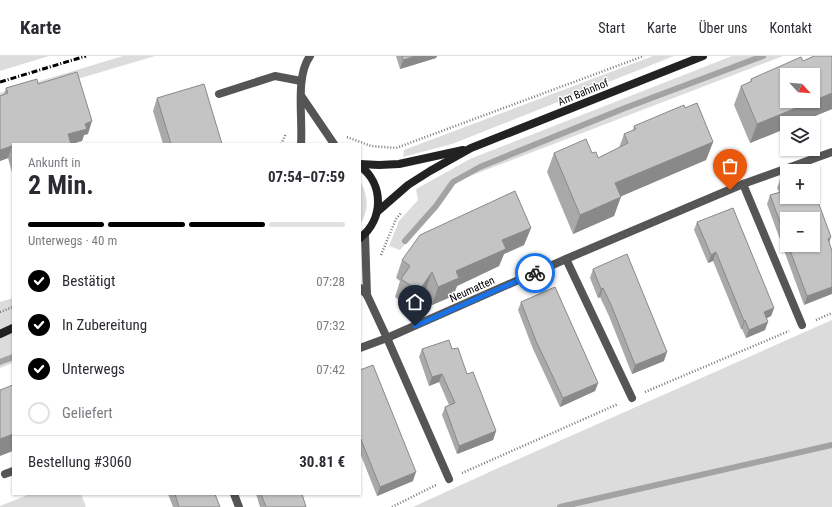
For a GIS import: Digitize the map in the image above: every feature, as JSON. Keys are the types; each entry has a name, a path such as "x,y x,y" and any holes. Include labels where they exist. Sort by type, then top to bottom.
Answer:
{"main road":[{"name":"Am Bahnhof","path":"377,212 408,185 430,170 471,148 703,56"},
{"name":"Am Bahnhof","path":"361,165 399,164 471,148"},
{"name":"Am Bahnhof","path":"361,166 372,178 378,196 377,212 370,228 363,236"},
{"path":"0,334 12,328"}],"street":[{"path":"301,143 301,81 305,63 310,56"},
{"path":"219,94 275,76 301,81"},
{"path":"302,96 333,143"},
{"name":"Neumatten","path":"361,348 387,338 566,259 743,184 832,152"},
{"path":"743,184 802,326"},
{"path":"363,236 367,295"},
{"path":"566,259 632,398"},
{"path":"361,289 367,295 387,338 449,479"},
{"path":"5,474 12,471"},
{"path":"234,495 239,507"}],"path":[{"path":"347,136 371,146 396,148 644,56"},
{"path":"0,312 12,307"},
{"path":"392,507 449,479 632,398 832,313"}],"shaded area":[{"path":"0,56 49,56 0,71"},
{"path":"123,56 155,56 0,102 0,93"},
{"path":"653,56 674,56 452,144 403,157 404,150"},
{"path":"732,56 783,56 457,181 400,250 389,246 399,221 418,200 416,189 470,159"},
{"path":"361,183 367,202 367,208 361,222"},
{"path":"12,298 12,363 0,368 0,302"},
{"path":"832,320 832,507 413,507 496,469"},
{"path":"28,495 81,495 86,507 0,507"}],"building":[{"path":"402,56 416,56 403,60"},
{"path":"814,56 832,56 832,93 820,98 820,68 780,68 780,108 796,108 757,124 741,86 752,81 751,79 801,57 803,61"},
{"path":"77,72 92,121 85,124 87,129 68,134 71,143 12,143 12,146 0,150 0,96 8,93 6,88 37,79 38,84"},
{"path":"204,84 222,143 171,143 157,98"},
{"path":"697,103 713,142 615,183 621,197 580,215 554,153 586,139 592,153 596,152 598,158 628,143 624,134 636,129 634,126 684,105 685,108"},
{"path":"515,191 531,228 502,240 506,249 456,271 459,278 438,287 432,272 419,291 401,279 410,266 402,260 420,235"},
{"path":"780,192 780,204 819,204 831,237 828,239 832,251 832,287 807,296 791,252 820,252 820,212 780,212 780,222 770,195"},
{"path":"733,208 774,308 764,312 768,322 749,330 716,252 711,255 697,222"},
{"path":"627,254 667,352 635,365 612,307 603,288 601,289 593,269"},
{"path":"555,287 598,383 563,398 536,341 521,302"},
{"path":"449,340 452,349 458,348 467,374 473,372 496,431 459,446 445,407 455,403 442,374 432,377 422,349"},
{"path":"373,365 416,472 380,487 361,440 361,370"},
{"path":"12,385 12,434 0,439 0,390"},
{"path":"175,495 215,495 220,507 179,507"},
{"path":"261,495 302,495 306,507 266,507"}],"waterway":[{"path":"405,241 436,206 453,182 480,167 625,108 763,56"},
{"path":"0,362 12,357"},
{"path":"560,507 832,445"}],"railway":[{"path":"0,82 86,56"}],"way so far":[{"path":"535,273 730,190"}],"route":[{"path":"415,326 535,273"}]}
